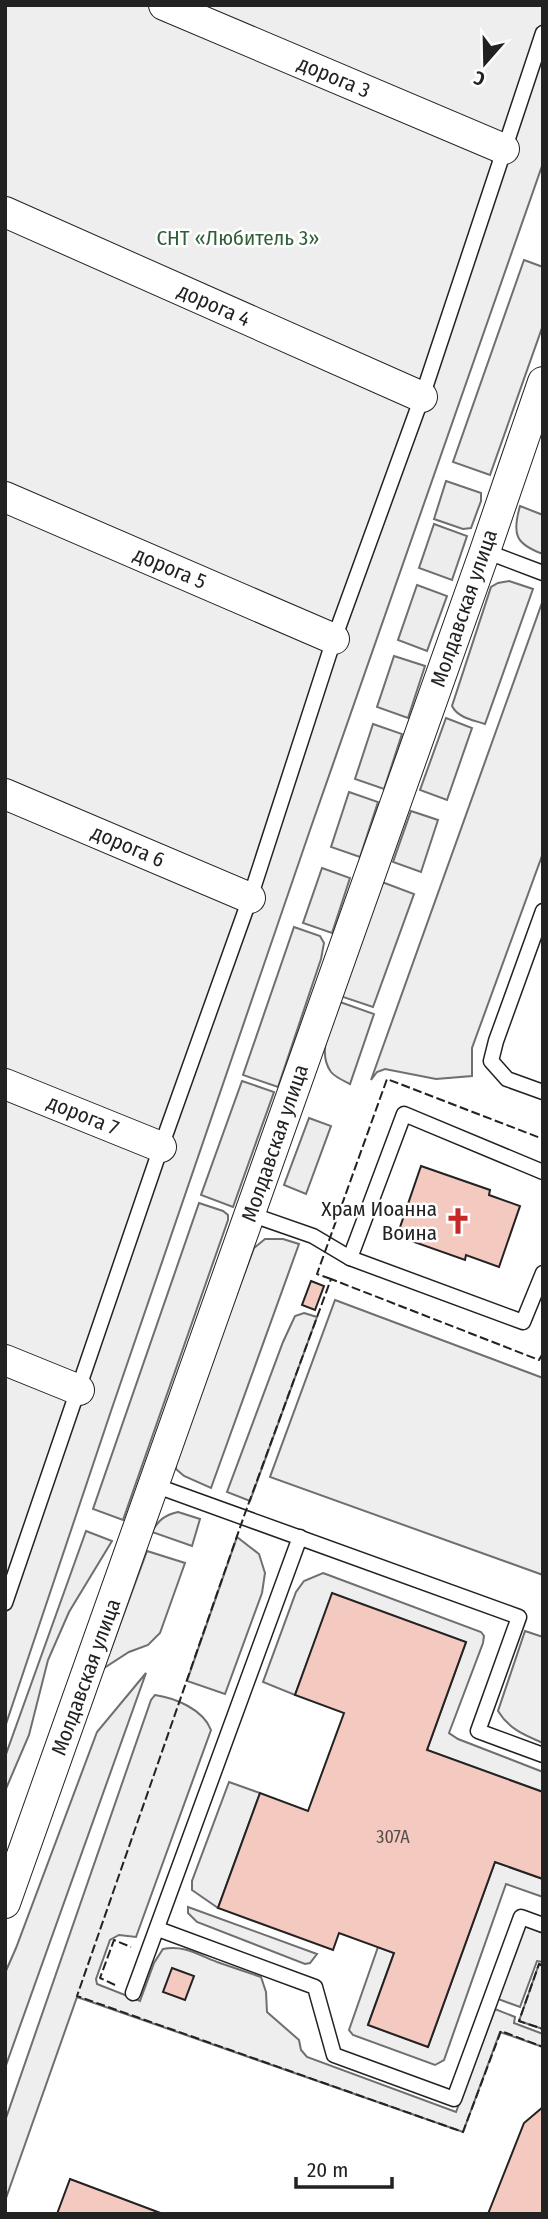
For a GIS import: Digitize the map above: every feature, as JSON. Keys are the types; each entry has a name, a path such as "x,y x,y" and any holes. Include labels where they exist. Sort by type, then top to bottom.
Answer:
{"street":[{"name":"дорога 3","path":"164,5 504,149"},
{"name":"дорога 4","path":"5,212 422,397"},
{"name":"Молдавская улица","path":"5,1903 543,382"},
{"name":"дорога 5","path":"5,496 334,639"},
{"name":"дорога 6","path":"5,794 250,898"},
{"name":"дорога 7","path":"5,1084 161,1147"},
{"path":"5,1360 79,1390"}],"lane":[{"path":"5,1603 161,1147 250,898 334,639 422,397 543,33"},
{"path":"485,551 543,573"},
{"path":"543,911 491,1061 507,1079 543,1092"},
{"path":"350,1258 404,1114 543,1172"},
{"path":"250,1214 313,1236 350,1258 523,1322 543,1273"},
{"path":"154,1485 519,1617 478,1731 543,1755"},
{"path":"133,1993 300,1537"},
{"path":"158,1929 316,1987 334,2055 454,2099 521,1917 543,1925"}],"green space":[{"name":"СНТ «Любитель 3»","path":"5,5 543,5 543,163 310,830 5,1727"},
{"path":"524,260 543,267 543,325 490,475 453,462"},
{"path":"446,481 481,493 481,501 471,528 463,529 434,519"},
{"path":"520,506 543,515 543,554 526,546 518,537 516,524"},
{"path":"509,581 533,589 485,724 462,716 452,706 491,587"},
{"path":"543,600 543,853 472,1048 472,1076 436,1079 385,1069 377,1072 371,1080"},
{"path":"294,927 320,936 324,943 278,1087 243,1075"},
{"path":"340,1002 374,1014 350,1084 331,1072 325,1055 327,1037"},
{"path":"199,1203 223,1211 228,1215 228,1220 123,1520 93,1509"},
{"path":"265,1239 283,1239 299,1244 211,1488 184,1476 176,1469 176,1457 254,1248"},
{"path":"335,1300 543,1378 543,1575 270,1477"},
{"path":"304,1313 317,1317 250,1501 227,1492 283,1342 295,1316"},
{"path":"178,1512 200,1519 192,1546 152,1532 162,1519"},
{"path":"86,1531 112,1541 69,1612 48,1660 29,1735 5,1791 5,1757"},
{"path":"237,1537 259,1554 265,1573 262,1593 225,1694 187,1681"},
{"path":"147,1551 185,1563 160,1633 148,1645 129,1652 104,1668"},
{"path":"323,1573 481,1632 484,1636 483,1643 449,1733 543,1772 543,1792 427,1750 466,1642 333,1594 295,1695 263,1682 296,1592 304,1581"},
{"path":"525,1631 543,1637 543,1743 512,1727 498,1711"},
{"path":"146,1673 5,2068 5,1973 97,1732"},
{"path":"155,1695 195,1710 211,1730 136,1937 119,1935 110,1940 96,1979 97,1984 140,2001 154,1963 163,1949 191,1951 261,1977 266,1992 267,2012 299,2040 301,2050 307,2057 456,2112 495,2009 515,2017 514,2023 543,2034 543,2047 500,2032 463,2132 77,1997 5,2201 5,2121 151,1700"},
{"path":"229,1782 260,1793 218,1908 192,1890 192,1881"},
{"path":"495,1862 543,1879 543,1897 506,1884 444,2060 435,2065 353,2035 349,2030 378,1947 394,1953 368,2025 428,2047"},
{"path":"188,1907 317,1954 310,1963 305,1964 197,1922 188,1913"},
{"path":"525,1926 543,1933 543,1962 537,1961 520,2007 498,1999"},
{"path":"539,1964 543,1966 543,2029 519,2021"}],"shaded area":[{"path":"434,524 467,536 452,580 419,568"},
{"path":"417,585 447,596 427,651 398,640"},
{"path":"394,656 425,666 408,718 377,707"},
{"path":"446,718 472,728 447,800 420,790"},
{"path":"373,724 402,734 384,789 355,779"},
{"path":"349,792 378,802 360,857 331,847"},
{"path":"411,811 438,820 421,872 393,862"},
{"path":"322,868 350,878 332,933 303,923"},
{"path":"382,882 414,894 373,1007 340,996"},
{"path":"242,1081 274,1092 233,1207 201,1195"},
{"path":"309,1118 331,1126 306,1194 284,1185"}],"building":[{"name":"Храм Иоанна Воина","path":"421,1166 490,1190 489,1195 520,1206 499,1267 466,1255 465,1260 397,1236"},
{"path":"311,1281 324,1286 315,1310 302,1305"},
{"path":"332,1593 466,1642 427,1750 543,1792 543,1879 495,1862 428,2047 368,2025 394,1953 339,1933 333,1950 218,1908 260,1793 308,1811 344,1713 295,1695"},
{"path":"172,1968 194,1976 185,2000 163,1992"},
{"path":"543,2107 543,2214 488,2214 524,2123"},
{"path":"70,2179 163,2214 57,2214"}],"fence":[{"path":"331,1279 317,1274 387,1079 543,1139"},
{"path":"543,1353 539,1360 331,1279 244,1516 77,1996 463,2132 501,2031 543,2047"},
{"path":"115,1985 100,1978 114,1940 131,1947"},
{"path":"543,1966 539,1964 519,2021 543,2029"}],"place":[{"name":"Храм Иоанна Воина","path":"458,1221"}]}
